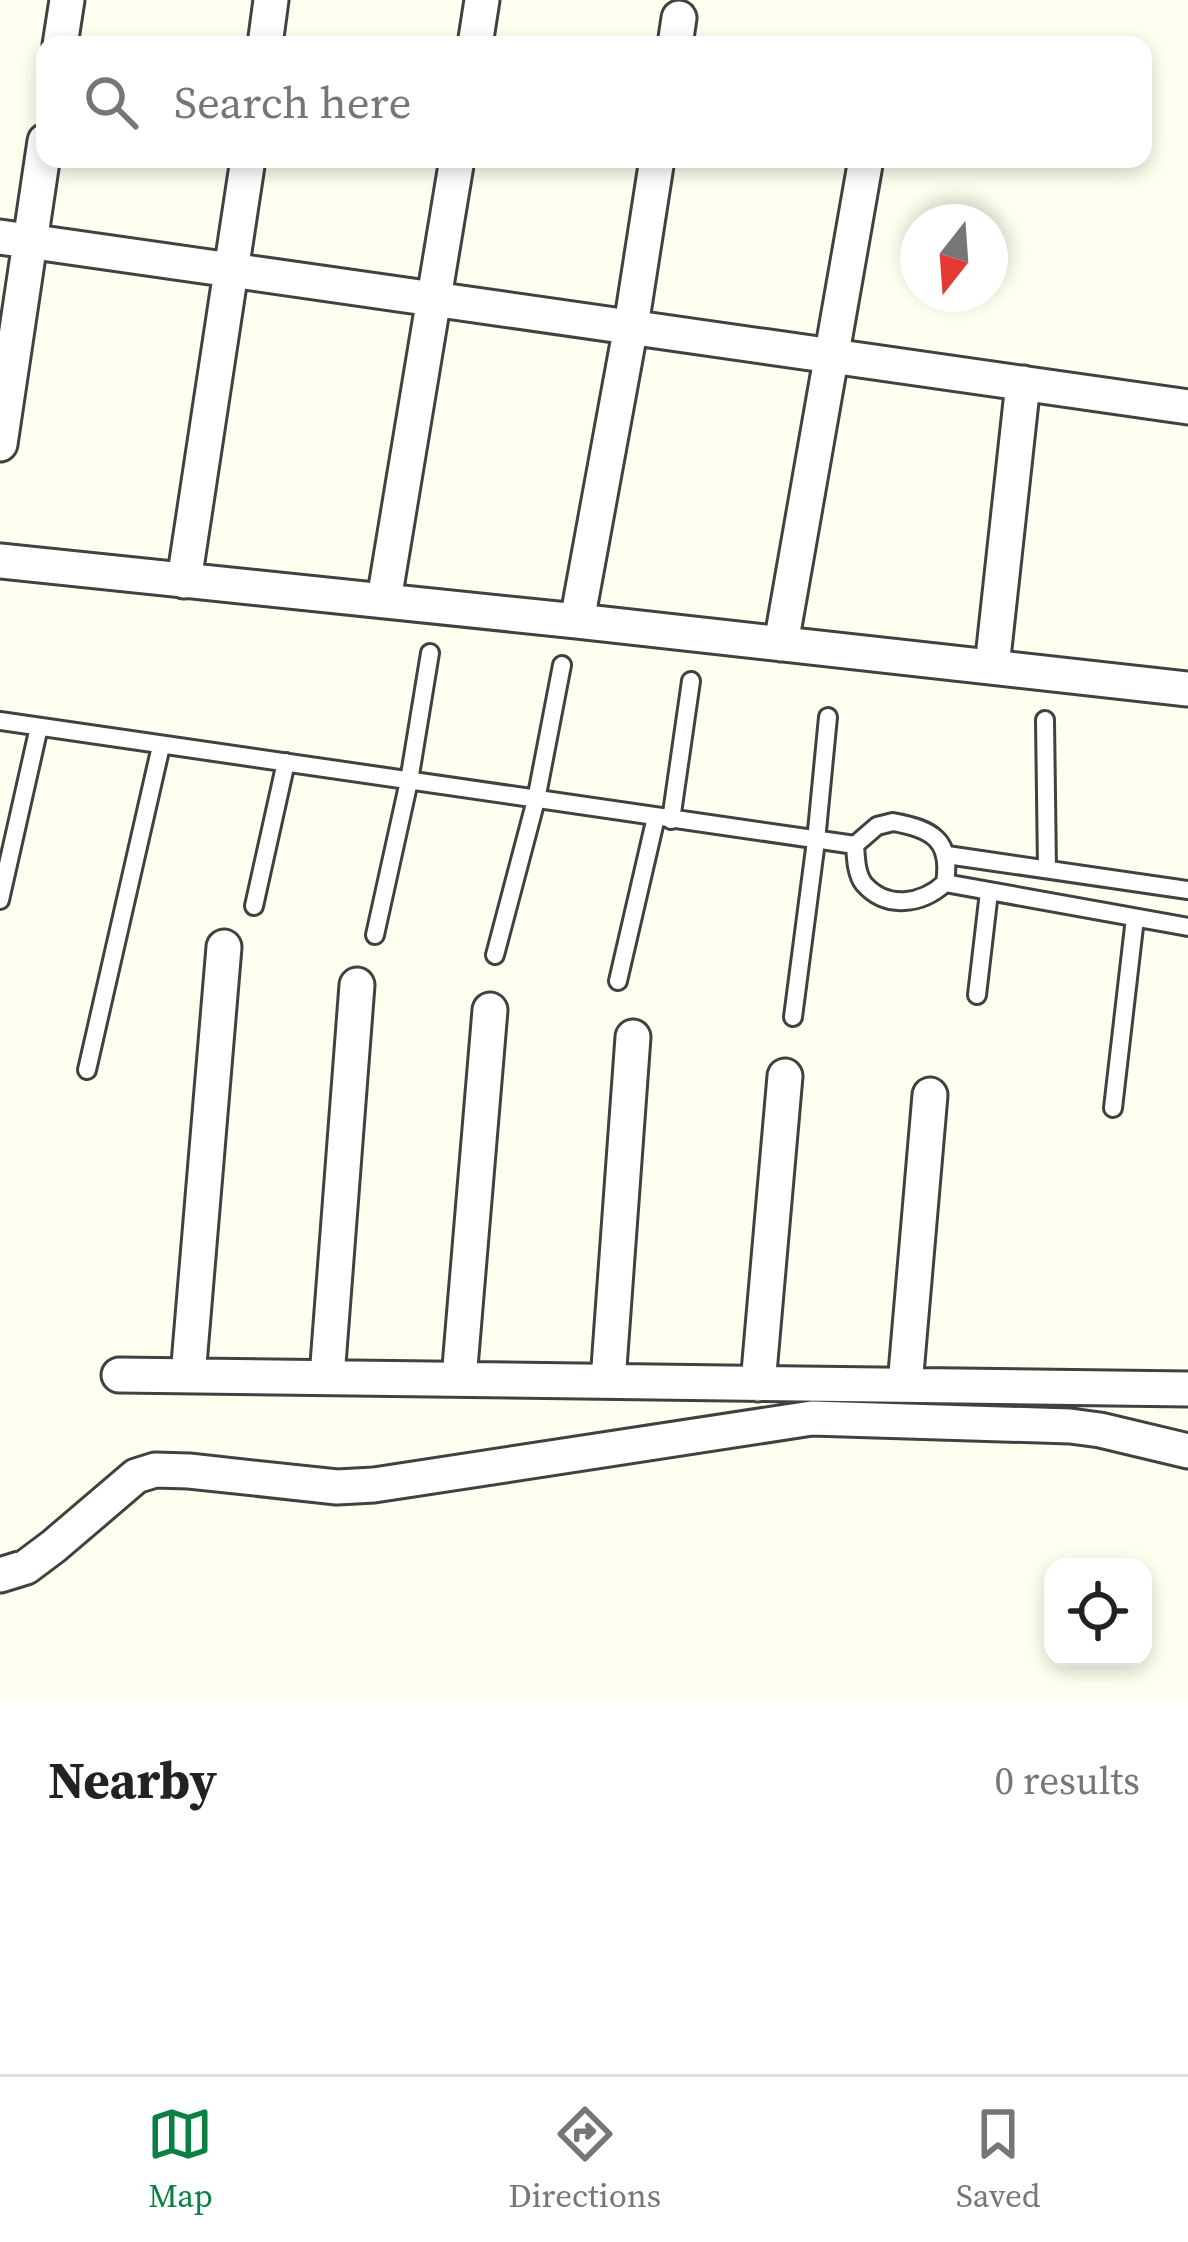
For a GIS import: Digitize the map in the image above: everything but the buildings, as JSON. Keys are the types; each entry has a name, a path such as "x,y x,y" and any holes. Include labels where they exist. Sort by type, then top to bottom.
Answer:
{"street":[{"path":"61,36 67,0"},
{"path":"266,36 271,0"},
{"path":"476,36 482,0"},
{"path":"0,444 15,239 37,168"},
{"path":"184,581 247,168"},
{"path":"384,600 457,168"},
{"path":"577,621 656,168"},
{"path":"782,644 864,168"},
{"path":"15,239 1188,407"},
{"path":"992,667 1023,383"},
{"path":"0,561 1188,689"},
{"path":"188,1376 224,947"},
{"path":"327,1378 357,985"},
{"path":"459,1379 490,1010"},
{"path":"608,1381 633,1037"},
{"path":"758,1384 785,1076"},
{"path":"905,1385 930,1095"},
{"path":"119,1375 1188,1389"},
{"path":"0,1575 26,1567 136,1476 154,1470 337,1487 374,1486 812,1418 1070,1426 1188,1451"}],"lane":[{"path":"375,935 409,781 430,653"},
{"path":"495,955 536,800 562,665"},
{"path":"618,981 663,819 692,681"},
{"path":"793,1018 828,717"},
{"path":"1045,720 1047,869"},
{"path":"0,721 816,842 855,845 877,826 893,823 926,831 940,841 947,855 944,883 931,896 915,902 877,893 857,870 855,845"},
{"path":"0,900 39,727"},
{"path":"87,1070 161,746"},
{"path":"254,906 286,763"},
{"path":"947,855 1188,890"},
{"path":"944,883 1188,927"},
{"path":"977,995 989,892"},
{"path":"1113,1108 1135,918"}]}
